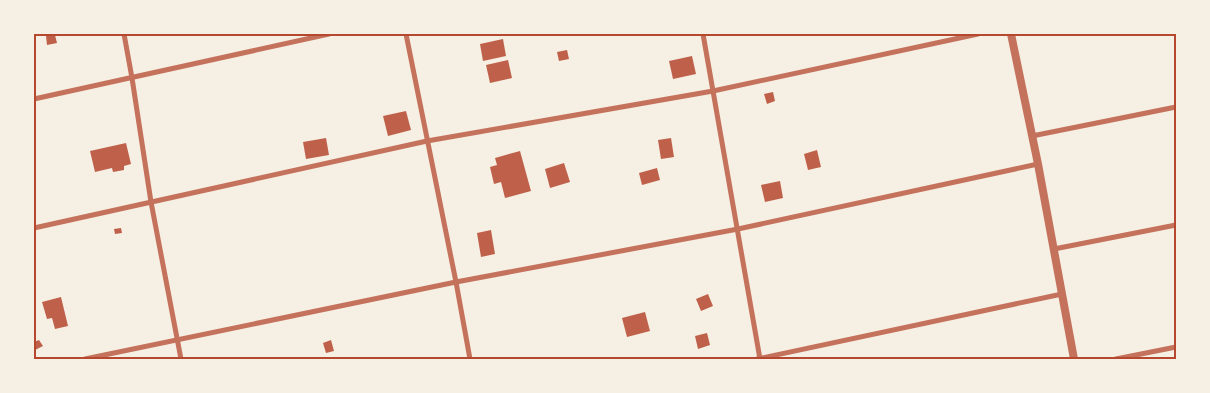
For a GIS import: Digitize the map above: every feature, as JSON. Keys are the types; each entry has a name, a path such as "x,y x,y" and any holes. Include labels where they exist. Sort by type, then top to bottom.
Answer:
{"street":[{"path":"124,34 151,202 181,359"},
{"path":"34,99 329,34"},
{"path":"406,34 470,359"},
{"path":"703,34 759,359 1062,294"},
{"path":"34,228 427,141 713,91 978,34"},
{"path":"1011,34 1038,164 1074,359"},
{"path":"1032,136 1176,107"},
{"path":"85,359 456,282 738,229 1038,164"},
{"path":"1054,249 1176,225"},
{"path":"1116,359 1176,347"}],"building":[{"path":"55,35 57,43 47,45 46,36"},
{"path":"503,39 506,56 483,61 480,44"},
{"path":"567,50 569,59 559,61 557,52"},
{"path":"692,56 696,74 673,79 669,61"},
{"path":"508,60 512,78 490,83 486,65"},
{"path":"773,92 775,101 767,104 764,94"},
{"path":"406,111 411,130 388,136 383,116"},
{"path":"326,138 329,155 306,159 303,142"},
{"path":"671,138 674,157 661,159 658,140"},
{"path":"126,143 131,164 124,166 124,170 113,172 112,168 95,172 90,151"},
{"path":"817,150 821,167 808,170 804,154"},
{"path":"520,151 531,191 505,198 501,182 494,184 490,167 497,165 495,158"},
{"path":"564,163 570,182 550,188 545,169"},
{"path":"657,168 660,180 642,185 639,173"},
{"path":"780,181 783,198 765,202 761,185"},
{"path":"121,228 122,233 115,234 114,229"},
{"path":"491,230 495,254 481,257 477,233"},
{"path":"708,294 713,306 701,311 696,299"},
{"path":"61,297 68,326 55,329 52,318 47,319 42,302"},
{"path":"645,312 650,331 627,337 622,318"},
{"path":"707,333 710,345 698,349 695,336"},
{"path":"39,340 43,346 35,350 34,342"},
{"path":"331,340 334,351 326,353 323,343"}]}
